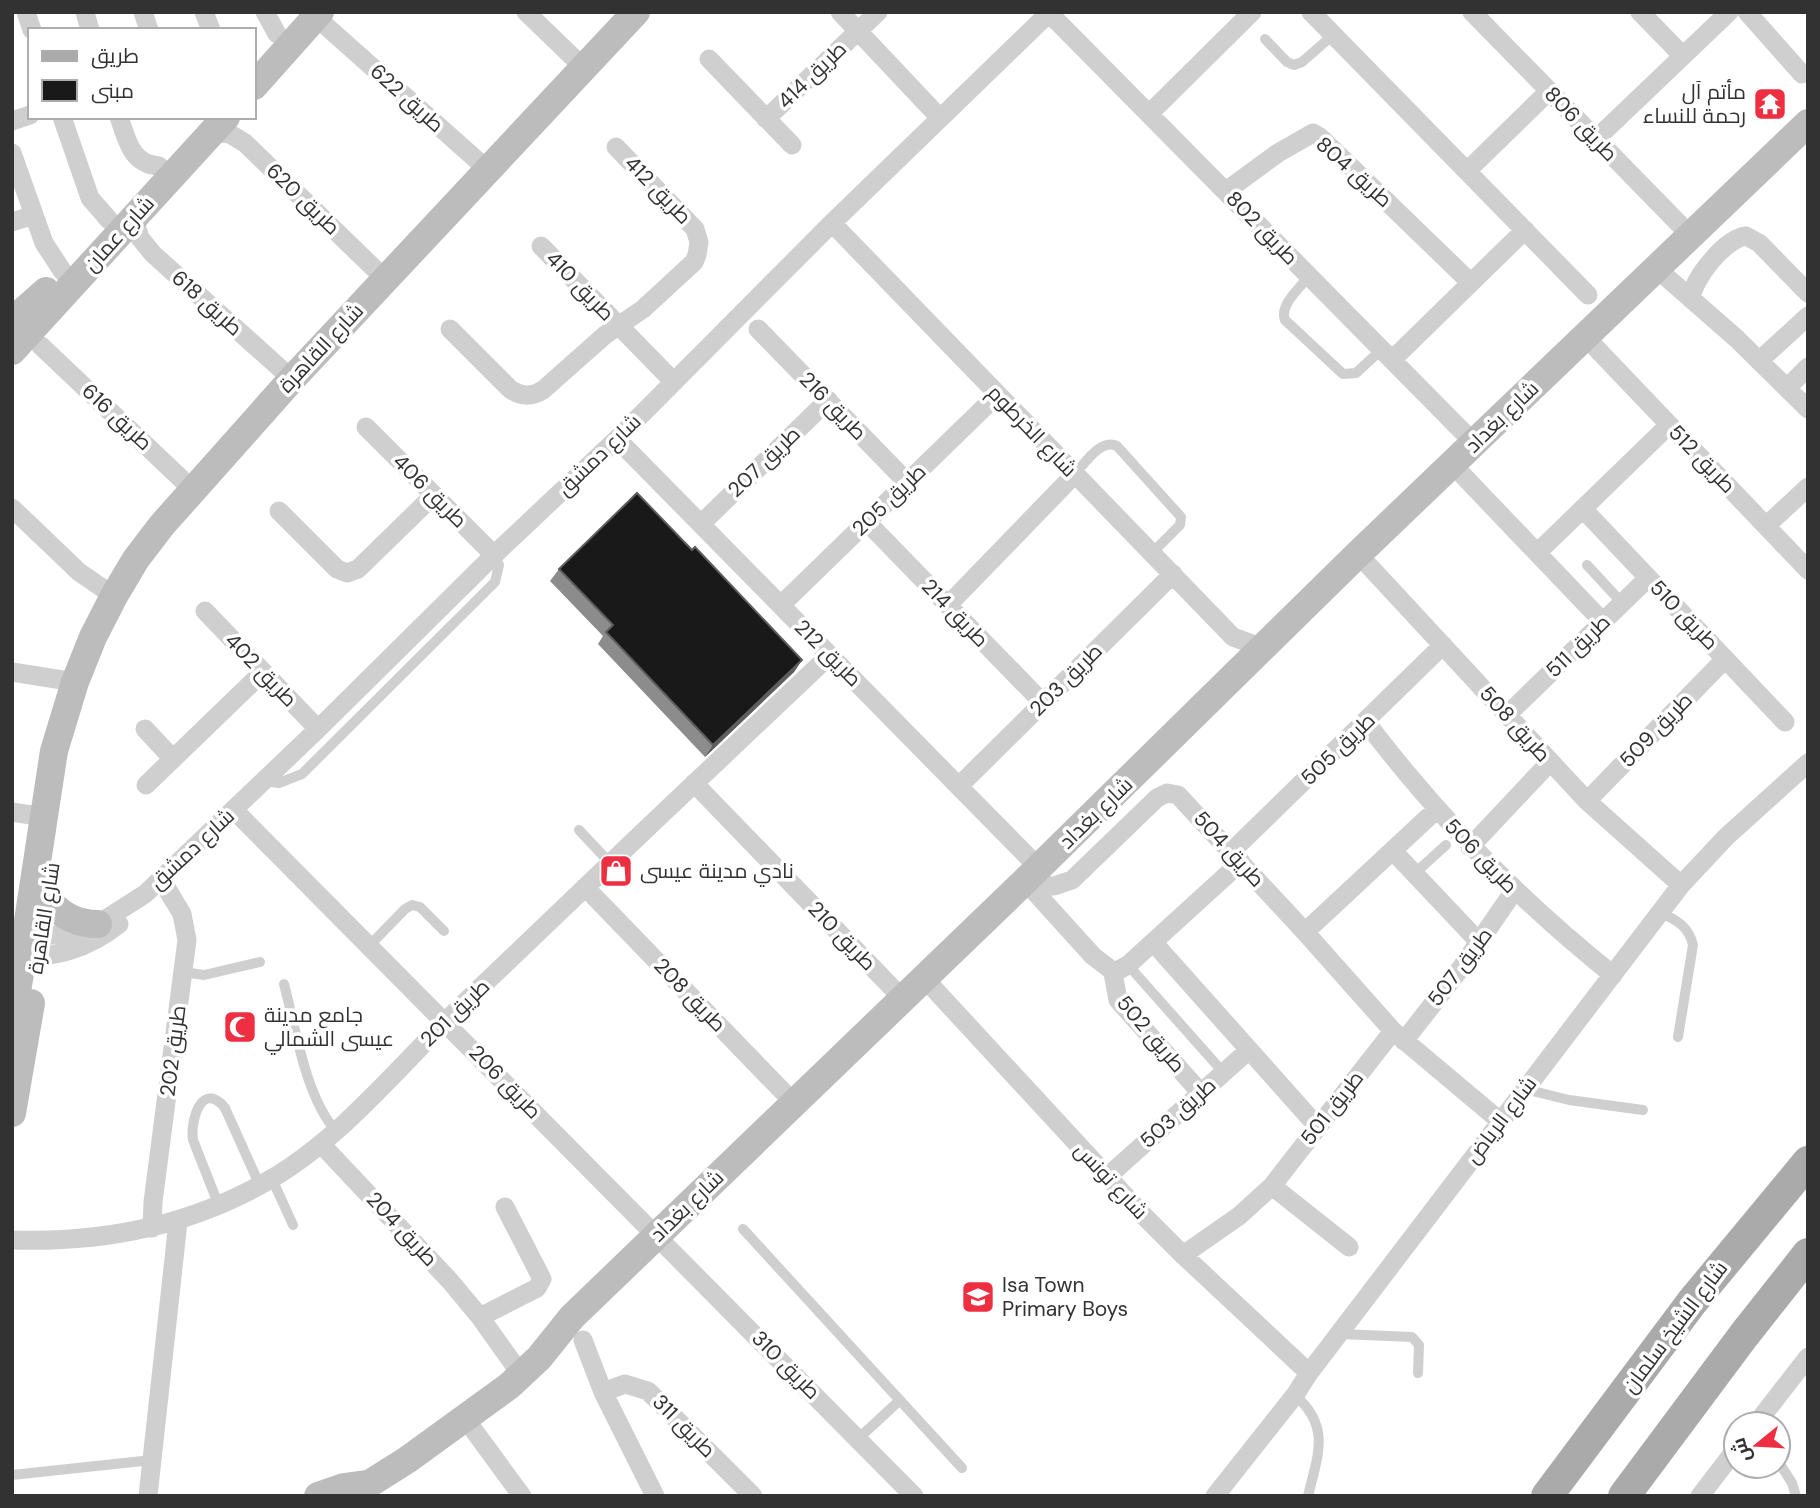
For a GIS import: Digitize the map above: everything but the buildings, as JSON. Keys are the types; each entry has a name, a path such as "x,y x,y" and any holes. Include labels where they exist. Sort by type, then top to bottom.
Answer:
{"main road":[{"name":"شارع الشيخ سلمان","path":"1547,1496 1692,1303 1808,1161"},
{"path":"1625,1496 1744,1335 1808,1254"},
{"path":"1642,1496 1656,1454"}],"street":[{"path":"256,56 271,23 297,12"},
{"path":"526,12 584,68"},
{"name":"شارع القاهرة","path":"13,1106 52,760 75,682 114,596 136,559 162,524 292,379 636,12"},
{"path":"840,12 940,118"},
{"name":"طريق 414","path":"766,119 878,12"},
{"path":"1149,114 1252,12"},
{"path":"1311,12 1588,295"},
{"name":"طريق 806","path":"1472,12 1690,235"},
{"path":"1640,12 1682,56"},
{"path":"1596,139 1729,12"},
{"path":"1747,12 1802,74"},
{"name":"طريق 802","path":"1050,13 1475,444"},
{"name":"شارع دمشق","path":"29,948 59,954 94,941 124,920 145,894 617,439 832,223 1050,13"},
{"path":"256,84 323,19"},
{"name":"طريق 622","path":"323,19 488,170"},
{"name":"طريق 414","path":"709,59 792,145"},
{"path":"1467,171 1549,91"},
{"name":"طريق 618","path":"63,119 90,198 121,219 153,254 292,379"},
{"path":"120,119 134,156 150,165 159,166"},
{"name":"شارع عمان","path":"14,316 41,296 121,219 214,122"},
{"name":"شارع عمان","path":"12,351 121,219 159,166 214,122"},
{"name":"طريق 620","path":"214,122 245,143 385,279"},
{"name":"شارع بغداد","path":"318,1496 344,1487 359,1490 420,1451 522,1376 572,1317 1031,878 1358,554 1690,235 1805,131"},
{"name":"طريق 804","path":"1226,191 1278,152 1313,133 1471,283"},
{"name":"طريق 412","path":"450,329 510,389 525,396 543,390 599,340 635,316 694,262 699,242 695,229 616,146"},
{"path":"12,153 44,243 63,272"},
{"path":"12,222 34,215"},
{"name":"شارع الخرطوم","path":"832,223 1233,637 1238,647 1241,669"},
{"path":"1386,355 1471,283 1525,230"},
{"path":"1690,298 1703,271 1733,240 1746,236 1759,243 1808,293"},
{"name":"طريق 410","path":"541,246 674,382"},
{"path":"1656,268 1808,409"},
{"path":"1759,361 1808,316"},
{"name":"طريق 216","path":"758,329 907,482"},
{"name":"طريق 616","path":"40,345 193,490"},
{"name":"طريق 512","path":"1596,348 1808,570"},
{"path":"1787,388 1808,367"},
{"name":"طريق 205","path":"781,605 997,395"},
{"name":"طريق 207","path":"701,524 828,400"},
{"path":"1537,553 1670,425"},
{"name":"طريق 406","path":"366,427 494,555"},
{"name":"طريق 212","path":"617,439 959,786 1031,878"},
{"path":"1453,465 1603,622"},
{"path":"948,605 1074,474"},
{"path":"1766,526 1808,487"},
{"path":"279,510 337,569 347,573 358,569 434,495"},
{"path":"12,508 79,572 114,596"},
{"name":"طريق 510","path":"1583,509 1785,722"},
{"name":"طريق 214","path":"867,522 1043,703"},
{"name":"طريق 508","path":"1358,554 1587,801 1681,885"},
{"name":"طريق 203","path":"959,786 1173,574"},
{"name":"طريق 511","path":"1508,714 1648,578"},
{"name":"طريق 402","path":"205,611 318,729"},
{"name":"شارع الخرطوم","path":"1233,637 1263,648"},
{"name":"طريق 505","path":"1236,857 1443,645"},
{"name":"طريق 201","path":"12,1241 105,1237 178,1222 219,1206 266,1182 321,1144 445,1021 830,655"},
{"name":"طريق 509","path":"1587,801 1725,659"},
{"path":"12,672 75,682"},
{"path":"146,785 263,672"},
{"name":"طريق 506","path":"1366,722 1436,810 1470,847 1514,891 1613,975"},
{"name":"شارع القاهرة","path":"12,1025 29,948 49,901 64,758 64,723"},
{"path":"145,729 173,759"},
{"path":"1470,847 1550,762"},
{"name":"شارع الرياض","path":"1215,1496 1295,1395 1309,1373 1681,885 1726,837 1808,762"},
{"name":"طريق 210","path":"694,783 903,999"},
{"name":"طريق 504","path":"1031,878 1054,886 1072,880 1157,798 1173,793 1183,799 1398,1036"},
{"name":"طريق 206","path":"234,810 656,1236"},
{"path":"1305,932 1436,810"},
{"path":"12,812 44,817"},
{"path":"1393,851 1480,943"},
{"path":"1121,969 1153,942 1236,857"},
{"name":"طريق 502","path":"1031,878 1093,956 1121,969 1118,1000 1200,1092"},
{"name":"طريق 202","path":"152,1228 153,1202 187,940 185,922 161,879"},
{"name":"طريق 208","path":"585,887 794,1103"},
{"name":"طريق 507","path":"1398,1036 1480,943 1514,891"},
{"name":"شارع دمشق","path":"29,948 98,924 145,894"},
{"path":"49,901 66,916 87,924 98,924"},
{"path":"1153,942 1317,1126"},
{"name":"شارع تونس","path":"924,978 1107,1177 1183,1255 1309,1373"},
{"path":"1398,1036 1500,1121"},
{"name":"طريق 501","path":"1183,1255 1239,1216 1272,1186 1317,1126 1398,1036"},
{"name":"طريق 503","path":"1107,1177 1249,1050"},
{"name":"طريق 204","path":"321,1144 419,1246 480,1317 522,1376"},
{"path":"1272,1186 1349,1247"},
{"path":"480,1317 537,1288 542,1279 505,1207"},
{"path":"148,1496 178,1222"},
{"name":"طريق 310","path":"656,1236 914,1496"},
{"path":"583,1340 603,1391 655,1496"},
{"path":"1767,1410 1808,1357"},
{"name":"طريق 311","path":"603,1391 625,1384 648,1391 753,1496"},
{"path":"464,1417 522,1496"},
{"path":"1706,1493 1722,1470"}],"lane":[{"path":"1265,39 1287,62 1294,65 1302,62 1333,34"},
{"path":"1309,276 1284,307 1285,320 1343,374 1356,373 1386,355"},
{"path":"1074,474 1104,445 1111,443 1117,446 1181,517 1180,525 1152,553"},
{"path":"264,781 279,783 302,775 495,582 499,571 494,555"},
{"path":"1587,565 1622,603"},
{"path":"579,830 610,863"},
{"path":"1414,874 1446,845"},
{"path":"370,945 412,905 423,909 444,931"},
{"path":"1661,913 1682,924 1693,945 1678,1037"},
{"path":"183,972 204,975 260,962"},
{"path":"1121,969 1223,1073"},
{"path":"284,984 313,1093 322,1114 336,1131"},
{"path":"1525,1089 1569,1100 1643,1110"},
{"path":"219,1206 195,1149 191,1130 199,1104 213,1099 225,1108 293,1224"},
{"path":"743,1228 962,1468"},
{"path":"1340,1334 1412,1337 1419,1345 1418,1373"},
{"path":"1295,1395 1311,1411 1319,1430 1308,1496"},
{"path":"859,1438 900,1400"},
{"path":"12,1475 152,1460"},
{"path":"1789,1480 1796,1496"}],"place":[{"name":"مأتم آل رحمة للنساء","path":"1770,104"},
{"name":"نادي مدينة عيسى","path":"616,871"},
{"name":"جامع مدينة عيسى الشمالي","path":"240,1027"},
{"name":"Isa Town Primary Boys","path":"978,1297"}]}
